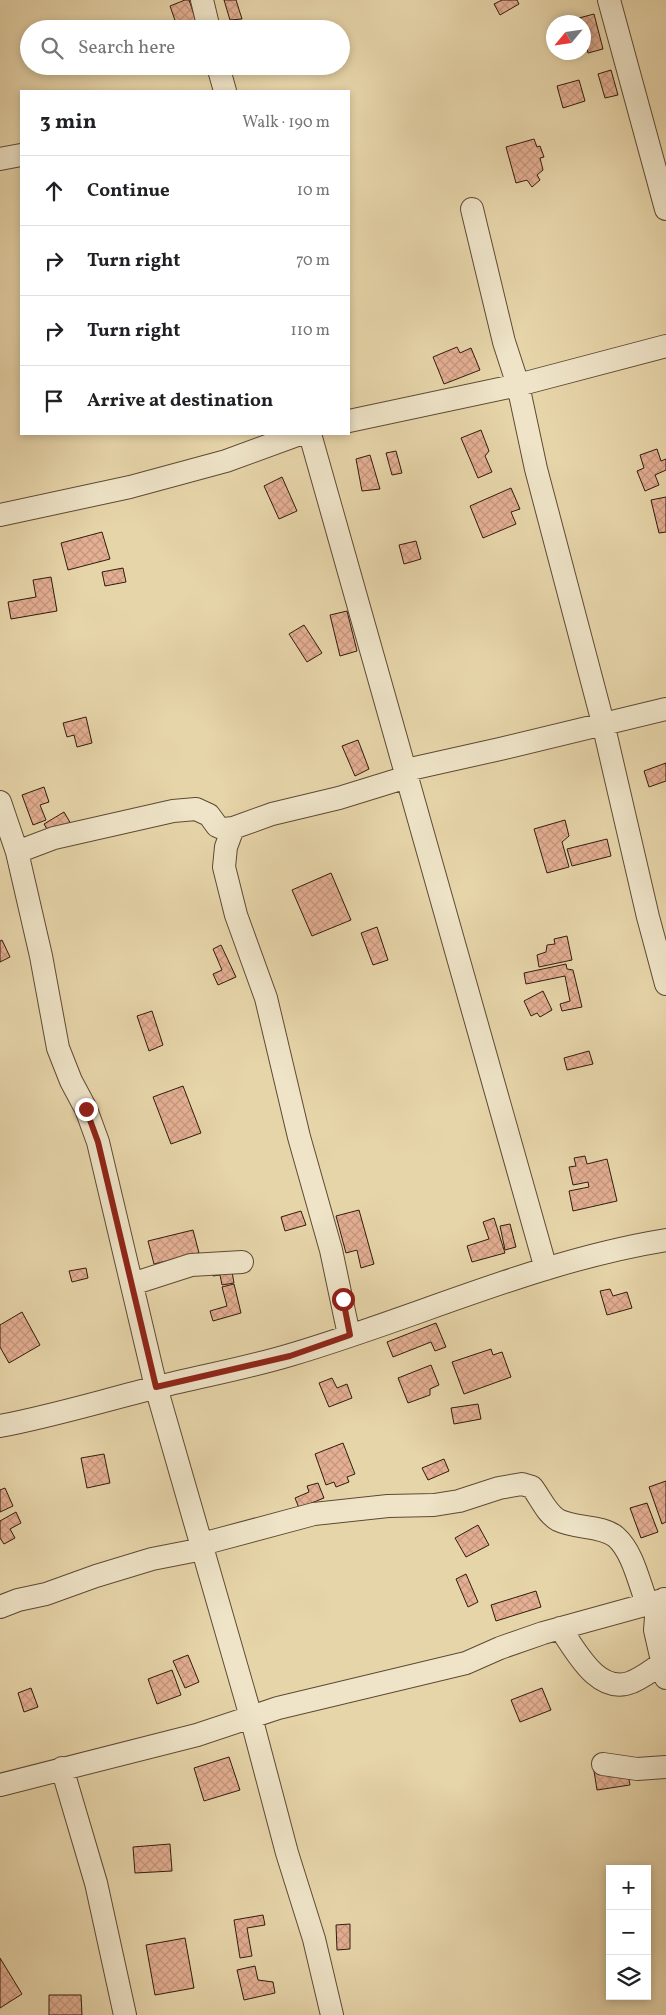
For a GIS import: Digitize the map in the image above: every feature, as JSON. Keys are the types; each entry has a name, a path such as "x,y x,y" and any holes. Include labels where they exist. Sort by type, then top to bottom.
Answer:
{"street":[{"path":"202,0 207,20"},
{"path":"609,0 666,209"},
{"path":"221,75 225,90"},
{"path":"0,159 20,155"},
{"path":"472,209 504,342 518,384 536,469 603,724 648,917 666,984"},
{"path":"350,422 518,384 666,346"},
{"path":"0,515 130,487 217,464 297,435"},
{"path":"310,435 546,1269"},
{"path":"17,852 54,838 173,811 196,808 209,815 217,826 224,829 233,828 272,814 339,798 406,774 666,709"},
{"path":"0,802 17,852 42,956 58,1048 71,1081 86,1109 98,1142 156,1387 203,1546 287,1853 314,1939 332,2015"},
{"path":"233,828 226,847 224,867 236,915 266,998 299,1137 331,1250 350,1335"},
{"path":"0,1426 46,1417 156,1387 290,1356 546,1269 641,1244 666,1240"},
{"path":"132,1284 191,1265 242,1262"},
{"path":"0,1607 152,1559 314,1514 388,1506 434,1505 459,1501 499,1488 522,1484 532,1487 548,1510 557,1519 586,1528 603,1530 618,1539 659,1600 655,1630 664,1671 630,1683 617,1685 604,1681 586,1666 560,1628"},
{"path":"0,1784 197,1735 278,1708 466,1663 500,1648 560,1628 659,1600"},
{"path":"603,1764 636,1769 666,1767"},
{"path":"62,1768 96,1883 125,2015"}],"building":[{"path":"189,0 196,20 175,20 170,6"},
{"path":"224,0 236,0 242,19 230,20"},
{"path":"502,0 517,0 519,4 500,15 494,4"},
{"path":"594,14 603,49 591,52 591,15"},
{"path":"611,70 618,95 605,98 598,74"},
{"path":"579,80 585,101 563,108 557,86"},
{"path":"534,139 537,147 540,146 544,157 540,158 543,170 537,175 540,180 532,187 527,180 516,183 506,147"},
{"path":"457,347 460,353 471,348 480,370 444,384 433,357"},
{"path":"481,430 489,451 485,456 492,472 478,478 461,438"},
{"path":"657,449 661,461 666,459 666,470 655,475 659,485 645,491 637,471 644,468 640,455"},
{"path":"396,451 402,473 392,475 386,453"},
{"path":"370,455 380,489 362,491 356,459"},
{"path":"282,477 297,511 279,519 264,486"},
{"path":"511,488 520,509 511,512 516,524 483,538 470,506"},
{"path":"666,497 666,532 659,533 651,500"},
{"path":"102,532 110,559 68,570 61,543"},
{"path":"416,541 421,559 404,564 399,545"},
{"path":"123,568 126,582 105,586 102,572"},
{"path":"51,577 57,611 11,619 8,602 36,597 33,580"},
{"path":"347,611 357,651 340,656 330,615"},
{"path":"304,625 322,653 307,662 289,634"},
{"path":"86,717 92,743 77,747 74,735 67,737 63,723"},
{"path":"358,740 369,769 355,776 342,746"},
{"path":"666,763 666,781 649,787 644,771"},
{"path":"44,787 49,802 40,805 46,820 33,825 22,795"},
{"path":"64,812 71,824 51,836 44,824"},
{"path":"565,820 569,836 562,842 569,867 547,873 534,829"},
{"path":"607,839 611,856 572,866 567,849"},
{"path":"331,873 351,920 312,936 292,890"},
{"path":"377,927 388,960 373,965 361,933"},
{"path":"567,936 572,960 539,967 537,955 546,952 547,945 555,944 554,939"},
{"path":"2,940 10,957 0,962 0,941"},
{"path":"221,945 236,977 218,985 213,974 222,970 213,949"},
{"path":"566,964 567,969 573,970 582,1007 562,1011 560,1004 570,1001 565,976 526,984 524,973"},
{"path":"543,991 552,1010 540,1017 537,1013 531,1016 524,1001"},
{"path":"152,1011 163,1045 149,1051 137,1016"},
{"path":"589,1051 593,1064 567,1070 564,1058"},
{"path":"183,1086 201,1133 171,1144 153,1097"},
{"path":"585,1156 587,1164 607,1159 617,1201 573,1211 569,1191 589,1187 588,1182 573,1185 569,1167 576,1166 574,1158"},
{"path":"359,1210 374,1264 361,1268 357,1250 346,1253 336,1216"},
{"path":"301,1211 306,1225 285,1231 281,1217"},
{"path":"494,1218 505,1253 472,1262 467,1246 489,1239 483,1222"},
{"path":"510,1224 516,1247 505,1250 500,1226"},
{"path":"193,1230 199,1253 154,1264 148,1241"},
{"path":"229,1255 234,1283 222,1285 220,1275 213,1276 210,1259"},
{"path":"86,1268 88,1278 72,1282 69,1271"},
{"path":"234,1284 241,1313 213,1321 210,1311 227,1306 222,1287"},
{"path":"610,1289 613,1296 627,1292 632,1308 607,1315 600,1291"},
{"path":"22,1312 40,1345 9,1363 0,1347 0,1325"},
{"path":"436,1323 446,1347 435,1351 431,1342 393,1357 387,1342"},
{"path":"491,1349 493,1355 502,1352 511,1377 464,1394 452,1362"},
{"path":"431,1365 439,1385 430,1389 430,1395 408,1403 398,1378"},
{"path":"332,1378 337,1388 347,1384 352,1398 329,1407 319,1383"},
{"path":"478,1404 481,1419 454,1424 451,1408"},
{"path":"343,1443 355,1474 347,1477 349,1482 336,1487 334,1482 326,1485 315,1454"},
{"path":"104,1454 110,1483 87,1488 81,1458"},
{"path":"444,1459 449,1471 428,1480 422,1468"},
{"path":"666,1481 666,1522 662,1524 649,1487"},
{"path":"318,1483 324,1498 299,1508 295,1498 309,1492 307,1486"},
{"path":"5,1488 13,1506 0,1512 0,1490"},
{"path":"647,1503 658,1532 641,1538 630,1508"},
{"path":"16,1512 21,1523 10,1529 15,1538 4,1544 0,1538 0,1521"},
{"path":"478,1525 489,1545 466,1557 455,1538"},
{"path":"466,1574 478,1602 468,1607 456,1579"},
{"path":"536,1591 541,1607 496,1621 491,1605"},
{"path":"188,1655 199,1682 185,1688 173,1661"},
{"path":"172,1670 181,1695 157,1704 148,1679"},
{"path":"31,1688 38,1707 24,1712 18,1693"},
{"path":"542,1688 551,1710 520,1722 511,1700"},
{"path":"229,1757 240,1790 204,1801 194,1768"},
{"path":"607,1769 609,1777 628,1774 630,1785 597,1790 594,1771"},
{"path":"170,1844 172,1871 135,1873 133,1847"},
{"path":"263,1915 265,1925 247,1928 252,1956 240,1958 234,1920"},
{"path":"350,1924 350,1949 337,1950 336,1925"},
{"path":"185,1938 194,1988 155,1995 146,1945"},
{"path":"0,1958 22,1994 0,2008"},
{"path":"255,1966 258,1980 273,1982 275,1993 244,2000 237,1970"},
{"path":"49,1995 81,1995 82,2015 49,2015"}],"route":[{"path":"86,1109 98,1142 154,1371 156,1387 290,1356 350,1335 343,1299"}]}
